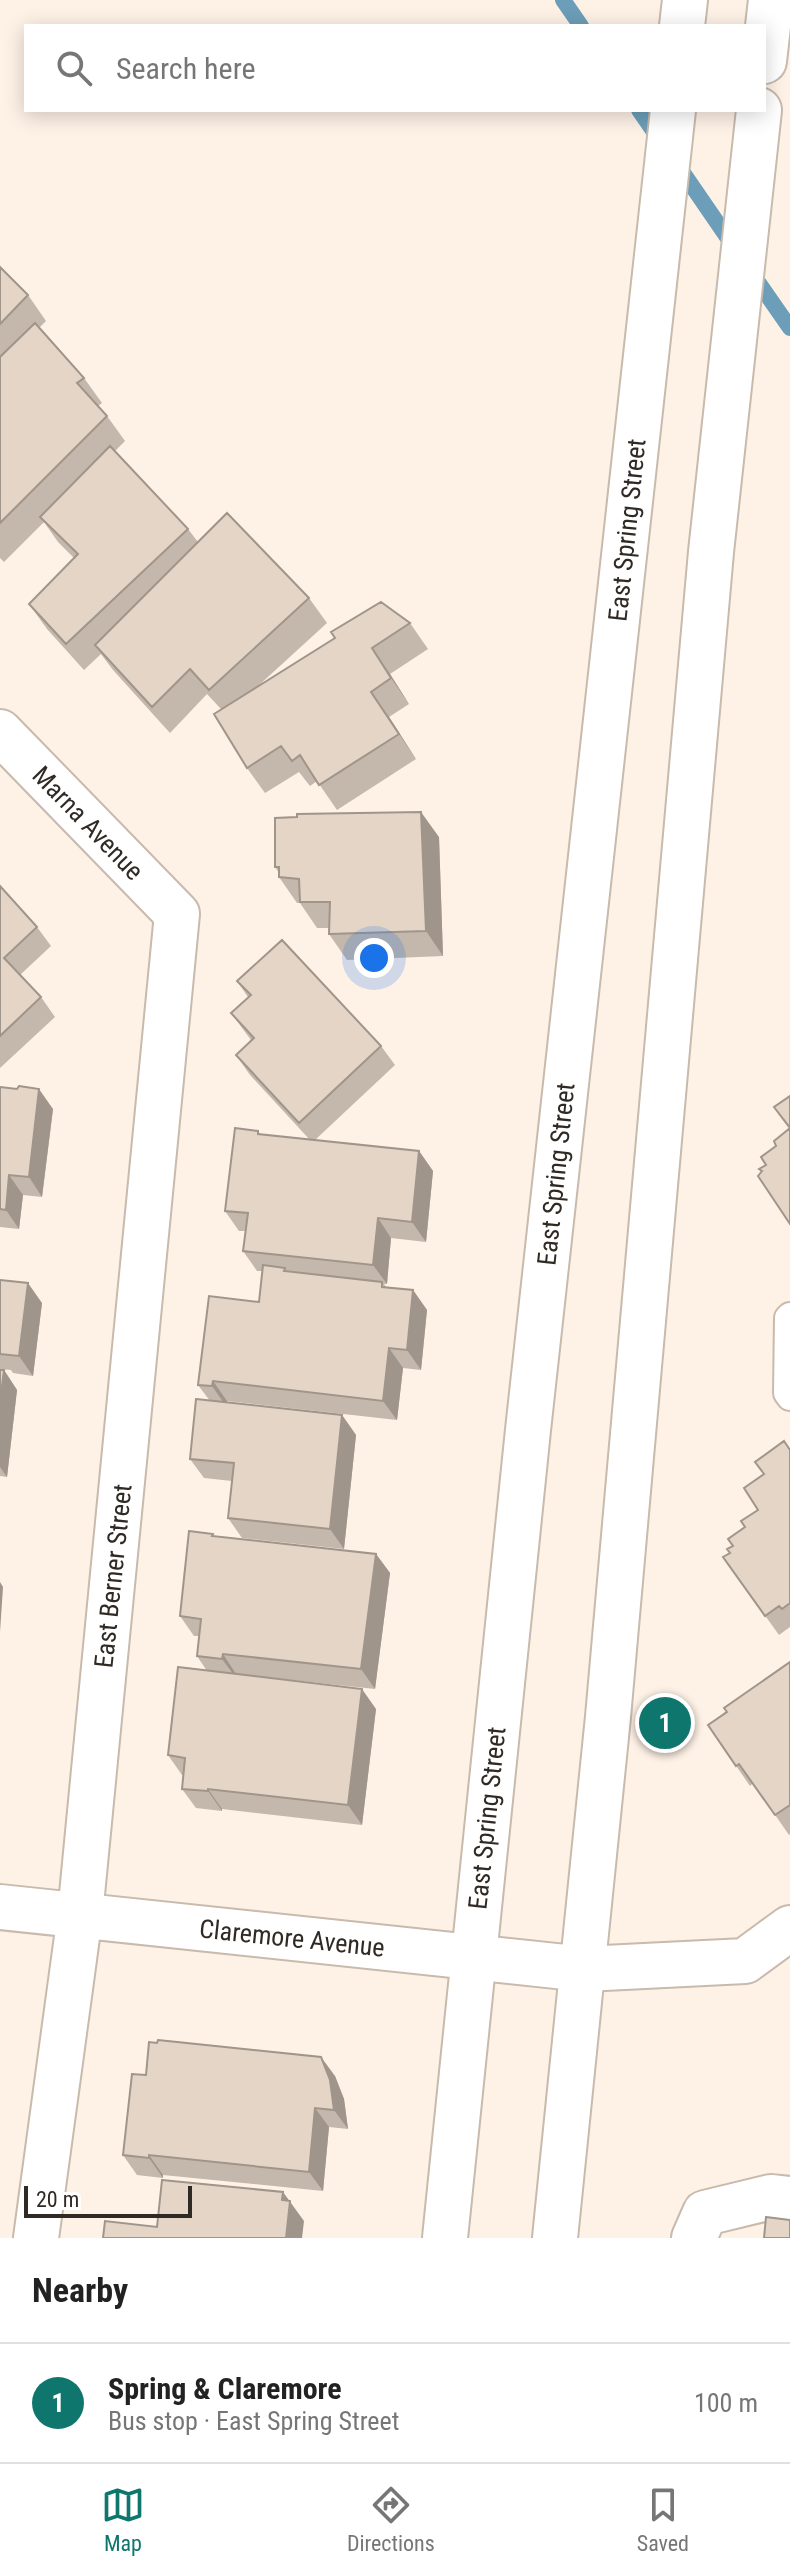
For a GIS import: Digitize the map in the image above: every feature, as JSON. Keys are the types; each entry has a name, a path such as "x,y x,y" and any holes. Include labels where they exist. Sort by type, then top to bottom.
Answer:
{"main road":[{"path":"682,24 685,0"},
{"path":"766,44 771,0"},
{"name":"East Spring Street","path":"445,2238 673,112"},
{"path":"555,2238 608,1717 711,552 759,112"},
{"name":"Marna Avenue","path":"0,732 177,914"},
{"name":"East Berner Street","path":"36,2238 80,1915 177,914"},
{"name":"Claremore Avenue","path":"0,1907 584,1969 745,1961 790,1928"},
{"path":"694,2238 705,2213 771,2197 790,2199"}],"lane":[{"path":"790,1316 787,1393 790,1397"}],"building":[{"path":"0,267 28,295 0,324"},
{"path":"35,323 84,378 77,383 107,416 0,523 0,357"},
{"path":"110,446 188,529 66,644 29,604 78,554 40,517"},
{"path":"227,513 309,598 209,690 190,669 152,707 95,645"},
{"path":"381,602 410,623 372,648 391,678 371,692 399,734 319,785 300,755 292,761 281,746 247,768 214,714 335,638 331,632"},
{"path":"421,812 426,931 329,934 330,902 300,902 299,879 279,877 279,867 275,867 275,818 297,817 297,814"},
{"path":"0,886 37,927 4,958 41,997 0,1036"},
{"path":"282,940 381,1046 299,1123 236,1055 254,1038 231,1013 251,995 237,981"},
{"path":"19,1086 39,1089 29,1177 9,1175 6,1210 0,1209 0,1087 17,1089"},
{"path":"790,1096 790,1128 774,1107"},
{"path":"235,1128 258,1131 258,1134 419,1151 412,1222 378,1218 373,1265 243,1251 248,1213 225,1211"},
{"path":"790,1128 790,1224 758,1176 762,1171 759,1169 766,1165 761,1157 776,1146 774,1141"},
{"path":"263,1265 285,1268 284,1271 382,1282 382,1287 413,1290 407,1350 389,1348 383,1401 213,1381 212,1386 198,1385 209,1296 259,1302"},
{"path":"0,1280 28,1283 19,1356 0,1354"},
{"path":"0,1370 4,1370 0,1402"},
{"path":"196,1399 342,1415 330,1529 228,1518 234,1463 190,1459"},
{"path":"784,1441 790,1450 790,1603 782,1609 779,1606 765,1616 723,1557 730,1553 727,1549 733,1546 728,1539 745,1527 741,1521 758,1510 744,1488 764,1474 755,1462"},
{"path":"189,1531 376,1554 361,1669 223,1654 222,1659 197,1656 201,1619 180,1616"},
{"path":"790,1662 790,1805 775,1815 708,1725 727,1712 724,1708"},
{"path":"178,1667 362,1689 348,1805 208,1789 182,1789 185,1758 168,1755"},
{"path":"158,2040 321,2057 330,2080 334,2110 315,2108 309,2172 123,2155 132,2074 146,2075 149,2042 157,2043"},
{"path":"162,2180 283,2192 282,2200 290,2201 286,2238 103,2238 105,2221 157,2227"},
{"path":"766,2217 790,2220 790,2238 764,2238"}],"waterway":[{"path":"563,0 580,24"},
{"path":"640,112 661,142"},
{"path":"677,164 736,250"},
{"path":"749,269 790,328"}],"place":[{"name":"Spring & Claremore","path":"665,1723"}]}
